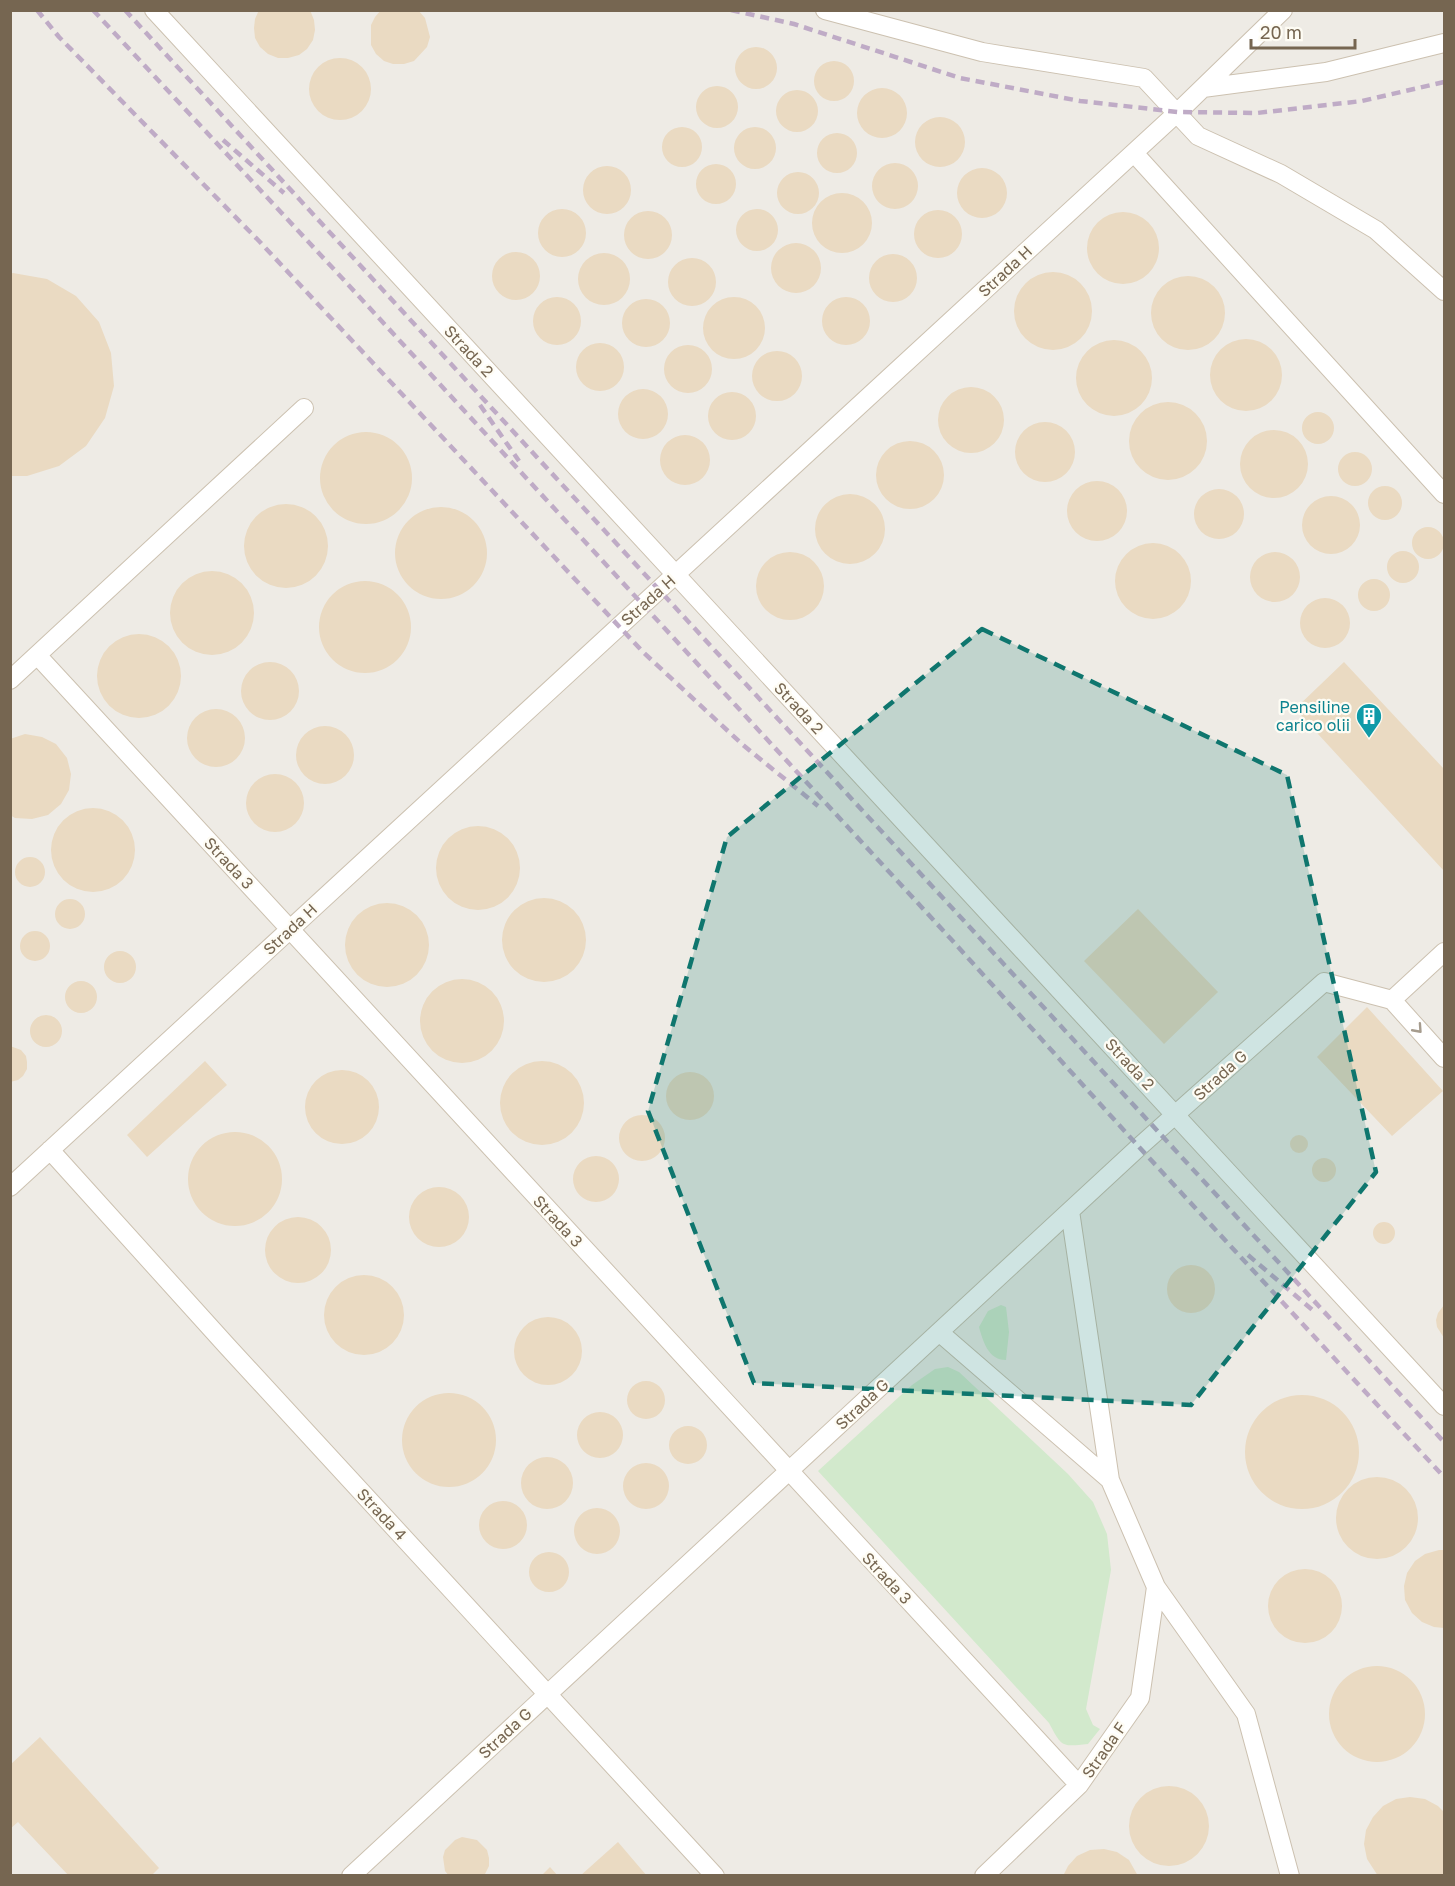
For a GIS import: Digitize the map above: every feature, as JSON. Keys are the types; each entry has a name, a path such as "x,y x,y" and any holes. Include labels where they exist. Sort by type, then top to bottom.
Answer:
{"lane":[{"name":"Strada 2","path":"154,10 1444,1406"},
{"path":"825,10 982,52 1144,78 1198,136 1281,174 1376,230 1444,291"},
{"name":"Strada H","path":"10,1187 1134,153 1283,10"},
{"path":"1203,88 1326,72 1444,43"},
{"path":"1134,153 1444,494"},
{"path":"10,680 304,408"},
{"name":"Strada 3","path":"38,655 1079,1785"},
{"path":"1444,952 1392,1000 1444,1058"},
{"name":"Strada G","path":"351,1875 1070,1211 1324,982 1392,1000"},
{"name":"Strada 4","path":"50,1150 715,1875"},
{"path":"1070,1211 1110,1480 1156,1587 1246,1714 1290,1875"},
{"path":"939,1332 1110,1480"},
{"name":"Strada F","path":"984,1875 1079,1785 1140,1698 1156,1587"}],"highlighted area":[{"path":"982,629 1287,775 1376,1172 1191,1405 754,1383 648,1111 727,837"}],"shaded area":[{"path":"11,11 1444,11 1444,1875 11,1876"}],"green space":[{"path":"1001,1305 1006,1307 1009,1332 1006,1360 995,1357 987,1349 979,1327 988,1311"},
{"path":"948,1367 959,1372 1068,1474 1093,1502 1107,1534 1111,1570 1086,1709 1093,1725 1100,1729 1088,1744 1067,1745 1060,1741 1049,1723 818,1471 912,1385 935,1369"}],"building":[{"path":"259,10 310,10 315,30 313,40 307,49 299,55 288,58 278,58 268,54 255,38 255,19"},
{"path":"381,10 418,10 425,18 430,37 427,47 414,61 393,64 384,61 376,54 371,45 371,25"},
{"path":"756,47 771,53 777,68 771,83 756,89 741,83 735,68 741,53"},
{"path":"340,58 362,67 371,89 362,111 340,120 318,111 309,89 318,67"},
{"path":"834,61 848,67 854,81 848,95 834,101 820,95 814,81 820,67"},
{"path":"717,86 732,92 738,107 732,122 717,128 702,122 696,107 702,92"},
{"path":"882,88 900,95 907,113 900,131 882,138 864,131 857,113 864,95"},
{"path":"797,90 812,96 818,111 812,126 797,132 782,126 776,111 782,96"},
{"path":"940,117 949,119 960,128 965,142 963,151 954,162 940,167 931,165 920,156 915,142 917,133 926,122"},
{"path":"682,127 696,133 702,147 696,161 682,167 668,161 662,147 668,133"},
{"path":"755,127 770,133 776,148 770,163 755,169 740,163 734,148 740,133"},
{"path":"837,133 845,134 851,139 856,145 856,161 851,167 845,172 837,173 829,172 823,167 818,161 817,153 818,145 823,139 829,134"},
{"path":"895,163 911,170 918,186 911,202 895,209 879,202 872,186 879,170"},
{"path":"716,164 724,165 730,170 735,176 735,192 730,198 724,203 716,204 708,203 702,198 697,192 696,184 697,176 702,170 708,165"},
{"path":"602,166 612,166 624,173 631,185 631,195 624,207 612,214 602,214 587,203 583,195 583,185 594,170"},
{"path":"982,168 991,170 1002,179 1007,193 1005,202 996,213 982,218 973,216 962,207 957,193 959,184 968,173"},
{"path":"798,172 813,178 819,193 813,208 798,214 783,208 777,193 783,178"},
{"path":"842,193 863,202 872,223 863,244 842,253 821,244 812,223 821,202"},
{"path":"557,209 567,209 579,216 586,228 586,238 579,250 567,257 557,257 542,246 538,238 538,228 549,213"},
{"path":"757,209 772,215 778,230 772,245 757,251 742,245 736,230 742,215"},
{"path":"938,210 955,217 962,234 955,251 938,258 921,251 914,234 921,217"},
{"path":"643,211 653,211 665,218 672,230 672,240 665,252 653,259 643,259 628,248 624,240 624,230 635,215"},
{"path":"1123,212 1143,218 1153,228 1159,248 1153,268 1143,278 1123,284 1103,278 1093,268 1087,248 1093,228 1103,218"},
{"path":"796,243 810,247 817,254 821,268 817,282 810,289 796,293 782,289 775,282 771,268 775,254 782,247"},
{"path":"511,252 521,252 533,259 540,271 540,281 533,293 521,300 511,300 496,289 492,281 492,271 503,256"},
{"path":"599,253 609,253 623,260 630,279 623,298 609,305 599,305 589,301 582,294 578,284 578,274 582,264 589,257"},
{"path":"888,254 898,254 910,261 917,273 917,283 910,295 898,302 888,302 873,291 869,283 869,273 880,258"},
{"path":"687,258 697,258 709,265 716,277 716,287 709,299 697,306 687,306 672,295 668,287 668,277 679,262"},
{"path":"1053,272 1068,275 1081,283 1089,296 1092,311 1089,326 1081,339 1068,347 1053,350 1038,347 1025,339 1017,326 1014,311 1017,296 1025,283 1038,275"},
{"path":"10,274 47,279 76,296 99,322 111,353 114,386 105,418 86,446 59,466 27,476 10,476"},
{"path":"1188,276 1209,282 1219,292 1225,313 1219,334 1209,344 1188,350 1167,344 1157,334 1151,313 1157,292 1167,282"},
{"path":"552,297 562,297 574,304 581,316 581,326 574,338 562,345 552,345 537,334 533,326 533,316 544,301"},
{"path":"734,297 751,302 756,306 760,311 765,328 760,345 756,350 751,354 734,359 717,354 712,350 708,345 703,328 708,311 712,306 717,302"},
{"path":"841,297 851,297 866,307 870,321 869,330 860,341 851,345 841,345 826,335 822,326 822,316 832,301"},
{"path":"641,299 651,299 663,306 670,318 670,328 663,340 651,347 641,347 626,336 622,328 622,318 633,303"},
{"path":"1239,339 1253,339 1272,349 1282,368 1282,382 1272,401 1253,411 1239,411 1220,401 1210,382 1210,368 1220,349"},
{"path":"1114,340 1128,343 1141,351 1149,364 1152,378 1149,392 1141,405 1128,413 1114,416 1100,413 1087,405 1079,392 1076,378 1079,364 1087,351 1100,343"},
{"path":"595,343 605,343 617,350 624,362 624,372 617,384 605,391 595,391 580,380 576,372 576,362 587,347"},
{"path":"683,345 693,345 705,352 712,364 712,374 705,386 693,393 683,393 668,382 664,374 664,364 675,349"},
{"path":"777,351 795,358 802,376 795,394 777,401 759,394 752,376 759,358"},
{"path":"971,387 984,390 994,397 1001,407 1004,420 1001,433 994,443 984,450 971,453 958,450 948,443 941,433 938,420 941,407 948,397 958,390"},
{"path":"638,389 648,389 661,396 668,409 668,419 661,432 648,439 638,439 629,435 622,428 618,419 618,409 622,400 629,393"},
{"path":"727,392 737,392 749,399 756,411 756,421 749,433 737,440 727,440 712,429 708,421 708,411 719,396"},
{"path":"1168,402 1183,405 1196,413 1204,426 1207,441 1204,456 1196,469 1183,477 1168,480 1153,477 1140,469 1132,456 1129,441 1132,426 1140,413 1153,405"},
{"path":"1318,412 1330,416 1334,428 1330,440 1318,444 1306,440 1302,428 1306,416"},
{"path":"1039,422 1051,422 1062,427 1070,435 1075,452 1073,464 1062,477 1051,482 1039,482 1028,477 1020,469 1015,458 1015,446 1020,435 1028,427"},
{"path":"1274,430 1287,433 1298,440 1305,451 1308,464 1305,477 1298,488 1287,495 1274,498 1261,495 1250,488 1243,477 1240,464 1243,451 1250,440 1261,433"},
{"path":"366,432 384,436 398,446 408,460 412,478 408,496 398,510 384,520 366,524 348,520 334,510 324,496 320,478 324,460 334,446 348,436"},
{"path":"680,435 690,435 703,442 710,455 710,465 703,478 690,485 680,485 671,481 664,474 660,465 660,455 664,446 671,439"},
{"path":"903,441 917,441 929,446 939,456 944,475 939,494 929,504 917,509 903,509 891,504 881,494 876,482 876,468 881,456 891,446"},
{"path":"1355,452 1367,457 1372,469 1367,481 1355,486 1343,481 1338,469 1343,457"},
{"path":"1091,481 1103,481 1114,486 1122,494 1127,511 1125,523 1114,536 1103,541 1091,541 1080,536 1072,528 1067,517 1067,505 1072,494 1080,486"},
{"path":"1385,486 1397,491 1402,503 1397,515 1385,520 1373,515 1368,503 1373,491"},
{"path":"1219,489 1237,496 1244,514 1237,532 1219,539 1201,532 1194,514 1201,496"},
{"path":"850,494 869,500 879,510 885,529 879,548 869,558 850,564 831,558 821,548 815,529 821,510 831,500"},
{"path":"1325,496 1337,496 1352,504 1360,519 1360,531 1352,546 1337,554 1325,554 1310,546 1302,531 1302,519 1310,504"},
{"path":"286,504 302,507 316,516 325,530 328,546 325,562 316,576 302,585 286,588 270,585 256,576 247,562 244,546 247,530 256,516 270,507"},
{"path":"441,507 458,511 473,521 483,536 487,553 483,570 473,585 458,595 441,599 424,595 409,585 399,570 395,553 399,536 409,521 424,511"},
{"path":"1428,527 1439,532 1444,543 1439,554 1428,559 1417,554 1412,543 1417,532"},
{"path":"1153,543 1167,546 1180,554 1188,567 1191,581 1188,595 1180,608 1167,616 1153,619 1139,616 1126,608 1118,595 1115,581 1118,567 1126,554 1139,546"},
{"path":"1403,551 1414,556 1419,567 1414,578 1403,583 1392,578 1387,567 1392,556"},
{"path":"790,552 803,555 814,562 821,573 824,586 821,599 814,610 803,617 790,620 777,617 766,610 759,599 756,586 759,573 766,562 777,555"},
{"path":"1270,552 1280,552 1293,559 1300,572 1300,582 1293,595 1280,602 1270,602 1261,598 1254,591 1250,582 1250,572 1254,563 1261,556"},
{"path":"212,571 228,574 242,583 251,597 254,613 251,629 242,643 228,652 212,655 196,652 182,643 173,629 170,613 173,597 182,583 196,574"},
{"path":"1374,579 1386,583 1390,595 1386,607 1374,611 1362,607 1358,595 1362,583"},
{"path":"365,581 383,585 397,595 407,609 411,627 407,645 397,659 383,669 365,673 347,669 333,659 323,645 319,627 323,609 333,595 347,585"},
{"path":"1320,598 1330,598 1343,605 1350,618 1350,628 1343,641 1330,648 1320,648 1311,644 1304,637 1300,628 1300,618 1304,609 1311,602"},
{"path":"139,634 155,637 169,646 178,660 181,676 178,692 169,706 155,715 139,718 123,715 109,706 100,692 97,676 100,660 109,646 123,637"},
{"path":"270,662 286,667 294,675 299,691 294,707 286,715 270,720 254,715 246,707 241,691 246,675 254,667"},
{"name":"Pensiline carico olii","path":"1344,662 1444,769 1444,871 1295,709"},
{"path":"216,709 227,711 240,722 245,738 243,749 232,762 216,767 205,765 192,754 187,738 189,727 200,714"},
{"path":"325,726 341,731 349,739 354,755 349,771 341,779 325,784 309,779 301,771 296,755 301,739 309,731"},
{"path":"25,734 42,737 56,744 67,758 71,774 69,790 61,804 48,815 32,819 15,818 10,815 10,739"},
{"path":"275,774 286,776 299,787 304,803 302,814 291,827 275,832 264,830 251,819 246,803 248,792 259,779"},
{"path":"93,808 109,811 123,820 132,834 135,850 132,866 123,880 109,889 93,892 77,889 63,880 54,866 51,850 54,834 63,820 77,811"},
{"path":"478,826 494,829 508,838 517,852 520,868 517,884 508,898 494,907 478,910 462,907 448,898 439,884 436,868 439,852 448,838 462,829"},
{"path":"30,857 41,861 45,872 41,883 30,887 19,883 15,872 19,861"},
{"path":"544,898 560,901 574,910 583,924 586,940 583,956 574,970 560,979 544,982 528,979 514,970 505,956 502,940 505,924 514,910 528,901"},
{"path":"70,899 81,903 85,914 81,925 70,929 59,925 55,914 59,903"},
{"path":"387,903 403,906 417,915 426,929 429,945 426,961 417,975 403,984 387,987 371,984 357,975 348,961 345,945 348,929 357,915 371,906"},
{"path":"1138,909 1218,992 1164,1044 1084,961"},
{"path":"35,931 46,935 50,946 46,957 35,961 24,957 20,946 24,935"},
{"path":"120,951 131,956 136,967 131,978 120,983 109,978 104,967 109,956"},
{"path":"462,979 478,982 492,991 501,1005 504,1021 501,1037 492,1051 478,1060 462,1063 446,1060 432,1051 423,1037 420,1021 423,1005 432,991 446,982"},
{"path":"81,981 92,986 97,997 92,1008 81,1013 70,1008 65,997 70,986"},
{"path":"1367,1007 1443,1091 1392,1136 1317,1057"},
{"path":"46,1015 57,1020 62,1031 57,1042 46,1047 35,1042 30,1031 35,1020"},
{"path":"10,1046 21,1050 26,1056 27,1069 18,1080 10,1082"},
{"path":"205,1061 227,1085 147,1157 127,1135"},
{"path":"542,1061 558,1064 572,1073 581,1087 584,1103 581,1119 572,1133 558,1142 542,1145 526,1142 512,1133 503,1119 500,1103 503,1087 512,1073 526,1064"},
{"path":"335,1070 349,1070 363,1076 373,1086 379,1100 377,1121 363,1138 349,1144 335,1144 321,1138 311,1128 305,1114 305,1100 311,1086 321,1076"},
{"path":"690,1072 707,1079 714,1096 707,1113 690,1120 673,1113 666,1096 673,1079"},
{"path":"642,1115 651,1116 659,1121 664,1129 664,1147 659,1155 651,1160 642,1161 633,1160 625,1155 620,1147 619,1138 620,1129 625,1121 633,1116"},
{"path":"235,1132 253,1136 268,1146 278,1161 282,1179 278,1197 268,1212 253,1222 235,1226 217,1222 202,1212 192,1197 188,1179 192,1161 202,1146 217,1136"},
{"path":"1295,1135 1303,1135 1308,1140 1306,1151 1295,1153 1290,1148 1290,1140"},
{"path":"596,1156 605,1157 613,1162 618,1170 618,1188 613,1196 605,1201 596,1202 587,1201 579,1196 574,1188 573,1179 574,1170 579,1162 587,1157"},
{"path":"1324,1158 1333,1161 1336,1170 1333,1179 1324,1182 1315,1179 1312,1170 1315,1161"},
{"path":"433,1187 445,1187 456,1192 464,1200 469,1217 467,1229 456,1242 445,1247 433,1247 422,1242 414,1234 409,1223 409,1211 414,1200 422,1192"},
{"path":"298,1217 311,1219 321,1227 329,1237 331,1250 329,1263 321,1273 311,1281 298,1283 285,1281 275,1273 267,1263 265,1250 267,1237 275,1227 285,1219"},
{"path":"1384,1222 1392,1225 1395,1233 1392,1241 1384,1244 1376,1241 1373,1233 1376,1225"},
{"path":"1191,1265 1208,1272 1215,1289 1208,1306 1191,1313 1174,1306 1167,1289 1174,1272"},
{"path":"364,1275 379,1278 392,1287 401,1300 404,1315 401,1330 392,1343 379,1352 364,1355 349,1352 336,1343 327,1330 324,1315 327,1300 336,1287 349,1278"},
{"path":"1444,1305 1444,1338 1437,1327 1436,1320"},
{"path":"548,1317 561,1320 572,1327 579,1338 582,1351 579,1364 572,1375 561,1382 548,1385 535,1382 524,1375 517,1364 514,1351 517,1338 524,1327 535,1320"},
{"path":"646,1381 660,1386 665,1400 660,1414 646,1419 632,1414 627,1400 632,1386"},
{"path":"449,1393 467,1397 482,1407 492,1422 496,1440 492,1458 482,1473 467,1483 449,1487 431,1483 416,1473 406,1458 402,1440 406,1422 416,1407 431,1397"},
{"path":"1302,1395 1324,1399 1343,1411 1355,1430 1359,1452 1355,1474 1343,1493 1324,1505 1302,1509 1280,1505 1261,1493 1249,1474 1245,1452 1249,1430 1261,1411 1280,1399"},
{"path":"600,1412 616,1419 623,1435 616,1451 600,1458 584,1451 577,1435 584,1419"},
{"path":"688,1426 695,1427 701,1432 706,1438 706,1452 701,1458 695,1463 688,1464 681,1463 675,1458 670,1452 669,1445 670,1438 675,1432 681,1427"},
{"path":"547,1457 557,1459 565,1465 571,1473 573,1483 571,1493 565,1501 557,1507 547,1509 537,1507 529,1501 523,1493 521,1483 523,1473 529,1465 537,1459"},
{"path":"646,1463 662,1470 669,1486 662,1502 646,1509 630,1502 623,1486 630,1470"},
{"path":"1377,1477 1393,1480 1406,1489 1415,1502 1418,1518 1415,1534 1406,1547 1393,1556 1377,1559 1361,1556 1348,1547 1339,1534 1336,1518 1339,1502 1348,1489 1361,1480"},
{"path":"503,1501 520,1508 527,1525 520,1542 503,1549 486,1542 479,1525 486,1508"},
{"path":"597,1508 613,1515 620,1531 613,1547 597,1554 581,1547 574,1531 581,1515"},
{"path":"1444,1550 1444,1628 1422,1622 1412,1613 1405,1600 1404,1586 1407,1573 1415,1561 1425,1554"},
{"path":"549,1552 563,1558 569,1572 563,1586 549,1592 535,1586 529,1572 535,1558"},
{"path":"1305,1569 1319,1572 1331,1580 1339,1592 1342,1606 1339,1620 1331,1632 1319,1640 1305,1643 1291,1640 1279,1632 1271,1620 1268,1606 1271,1592 1279,1580 1291,1572"},
{"path":"1377,1666 1396,1669 1411,1680 1422,1695 1425,1714 1422,1733 1411,1748 1396,1759 1377,1762 1358,1759 1343,1748 1332,1733 1329,1714 1332,1695 1343,1680 1358,1669"},
{"path":"40,1737 159,1868 151,1876 69,1876 18,1822 10,1829 10,1765"},
{"path":"1169,1786 1184,1789 1197,1798 1206,1811 1209,1826 1206,1841 1197,1854 1184,1863 1169,1866 1154,1863 1141,1854 1132,1841 1129,1826 1132,1811 1141,1798 1154,1789"},
{"path":"1410,1797 1425,1799 1444,1812 1444,1876 1378,1876 1367,1859 1364,1844 1366,1830 1373,1817 1383,1806 1396,1799"},
{"path":"462,1837 477,1840 487,1850 489,1866 484,1876 449,1876 445,1871 443,1857 445,1850 455,1840"},
{"path":"618,1842 647,1876 580,1876"},
{"path":"1104,1849 1117,1852 1129,1860 1138,1876 1063,1876 1077,1856 1090,1850"},
{"path":"550,1867 558,1876 541,1876"}],"railway":[{"path":"37,10 59,37 259,241 643,652 743,745 818,806"},
{"path":"93,10 1444,1477"},
{"path":"125,10 1444,1442"},
{"path":"731,10 794,24 960,78 1080,101 1178,112 1257,113 1362,101 1444,82"},
{"path":"223,140 284,193"},
{"path":"480,405 519,461"},
{"path":"1248,1255 1316,1313"}],"place":[{"name":"Pensiline carico olii","path":"1369,739"}]}
